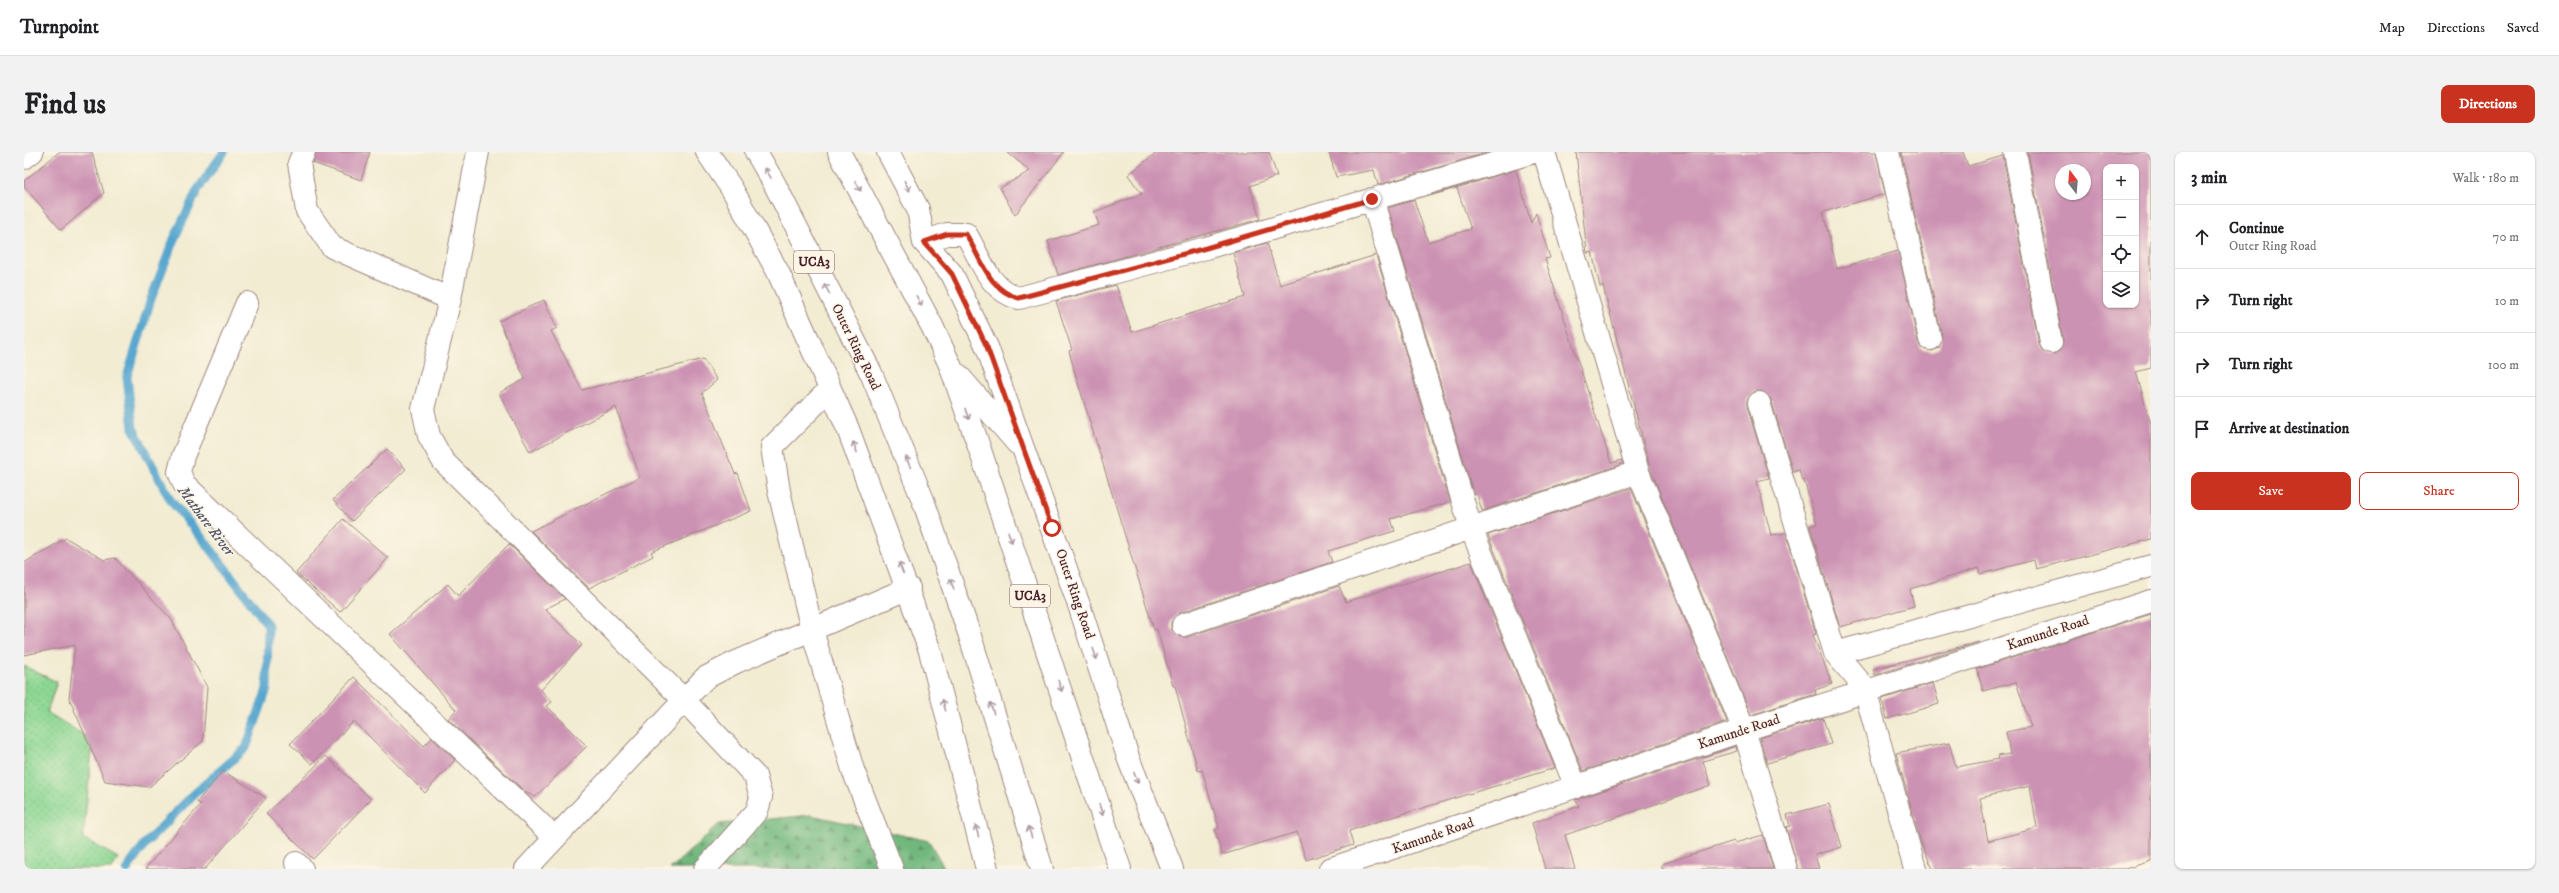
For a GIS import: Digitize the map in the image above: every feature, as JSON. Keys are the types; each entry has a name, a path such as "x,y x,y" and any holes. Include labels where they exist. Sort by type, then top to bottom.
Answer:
{"street":[{"path":"24,158 32,152"},
{"path":"304,152 299,162 307,211 332,247 450,299"},
{"path":"478,152 450,299 423,409 429,436 444,461 684,700 755,776 761,797 757,811 705,869"},
{"name":"UCA3","path":"707,152 732,189 778,272 829,390 848,429 909,588 930,651 987,869"},
{"name":"Outer Ring Road","path":"756,152 774,183 870,373 923,500 969,633 1042,869"},
{"name":"UCA3","path":"839,152 932,326 950,365 977,441 1120,869"},
{"path":"892,154 918,209 924,242 947,234 966,234 995,286 1007,295 1019,298 1199,250 1534,152"},
{"path":"1544,152 1638,472 1744,730 1786,869"},
{"path":"1888,152 1930,339"},
{"path":"2015,152 2051,342"},
{"path":"1372,199 1471,528 1576,787"},
{"name":"Outer Ring Road","path":"924,242 952,274 987,347 1027,454 1129,760 1172,869"},
{"path":"247,303 183,456 179,472 184,484 554,837"},
{"path":"950,365 1027,454"},
{"path":"829,390 772,447 779,491 812,630 853,770 892,869"},
{"path":"1759,402 1835,653 1864,687 1915,869"},
{"path":"1182,625 1638,472"},
{"path":"1835,653 2151,566"},
{"path":"526,869 554,837 705,678 734,663 909,588"},
{"name":"Kamunde Road","path":"1330,869 1744,730 2151,601"}],"green space":[{"path":"24,666 57,682 47,712 93,741 83,838 118,858 112,869 24,869"},
{"path":"811,815 929,841 945,869 670,869 719,824"}],"building":[{"path":"59,152 92,152 104,193 61,230 24,186 24,181"},
{"path":"316,152 370,152 361,180 313,163"},
{"path":"1007,152 1064,152 1015,215 1000,188 1030,171"},
{"path":"1157,152 1269,152 1277,176 1250,186 1260,219 1058,275 1048,241 1099,225 1094,212 1142,194 1128,175"},
{"path":"1329,152 1490,152 1378,185 1374,170 1336,177"},
{"path":"1576,152 1876,152 1885,194 1823,212 1837,269 1898,251 1918,342 1921,348 1932,351 1939,348 1942,336 1901,152 1963,152 1968,166 2003,156 2039,344 2042,350 2053,354 2059,351 2063,340 2028,152 2151,152 2151,368 2136,372 2151,424 2151,539 2036,569 2034,560 1981,574 1979,568 1910,589 1914,606 1840,627 1810,526 1817,524 1804,480 1802,481 1799,470 1793,472 1771,399 1762,391 1755,391 1747,400 1747,406 1769,478 1757,481 1771,535 1786,533 1816,634 1813,635 1832,684 1815,690 1816,694 1751,715 1650,468 1603,286 1600,287 1592,252 1587,253"},
{"path":"1516,170 1531,223 1536,213 1550,258 1545,259 1611,463 1622,460 1623,464 1482,511 1477,494 1474,495 1388,208 1414,200 1428,242 1471,229 1457,188 1429,196"},
{"path":"1267,243 1280,285 1376,255 1450,502 1391,519 1395,531 1328,551 1332,562 1179,613 1171,622 1171,629 1180,637 1187,637 1339,586 1346,602 1471,562 1555,768 1349,831 1353,845 1306,860 1297,832 1222,855 1215,830 1219,828 1202,770 1198,771 1175,686 1173,686 1157,629 1154,630 1075,373 1069,351 1072,350 1056,301 1116,285 1132,332 1245,297 1233,253"},
{"path":"544,300 557,328 551,331 582,390 703,359 717,380 702,393 735,474 738,473 751,511 651,552 653,556 589,588 531,531 640,477 616,407 530,452 499,393 525,379 499,321"},
{"path":"387,449 406,469 352,521 333,500"},
{"path":"1631,488 1727,722 1583,771 1488,535"},
{"path":"343,519 388,558 340,612 296,573"},
{"path":"66,538 104,560 115,558 171,619 207,687 203,741 149,787 105,781 69,698 75,645 24,655 24,563"},
{"path":"509,544 565,599 545,609 582,645 541,690 552,702 547,706 587,746 535,797 525,792 448,719 456,710 390,634 448,584 458,596"},
{"path":"2151,614 2151,861 2125,869 1933,869 1921,843 1896,753 1949,743 1956,767 1999,759 1998,756 2010,754 2006,732 2031,727 2016,682 1983,691 1977,669","holes":["2030,786 2037,828 1988,841 1980,798"]},
{"path":"1979,642 1875,675 1873,669"},
{"path":"354,677 424,746 432,738 455,760 425,793 354,721 312,764 290,744"},
{"path":"1933,683 1939,704 1887,719 1882,699"},
{"path":"1823,718 1831,744 1767,763 1760,738"},
{"path":"1736,746 1737,751 1703,761 1711,785 1565,835 1575,869 1545,869 1532,823 1579,806 1575,800"},
{"path":"326,756 371,799 313,859 266,814"},
{"path":"223,771 266,798 205,869 145,869 201,804 197,802"},
{"path":"1829,804 1842,847 1815,855 1819,869 1798,869 1786,827 1790,826 1787,815"},
{"path":"1763,835 1773,869 1662,869 1662,864 1734,841 1735,843"}],"waterway":[{"name":"Mathare River","path":"127,869 145,844 193,795 246,748 267,689 268,625 207,544 171,501 133,428 127,377 151,299 174,239 198,189 224,152"}],"route":[{"path":"1052,528 1027,454 987,347 952,274 924,242 947,234 966,234 995,286 1007,295 1019,298 1058,289 1206,248 1372,199"}]}
